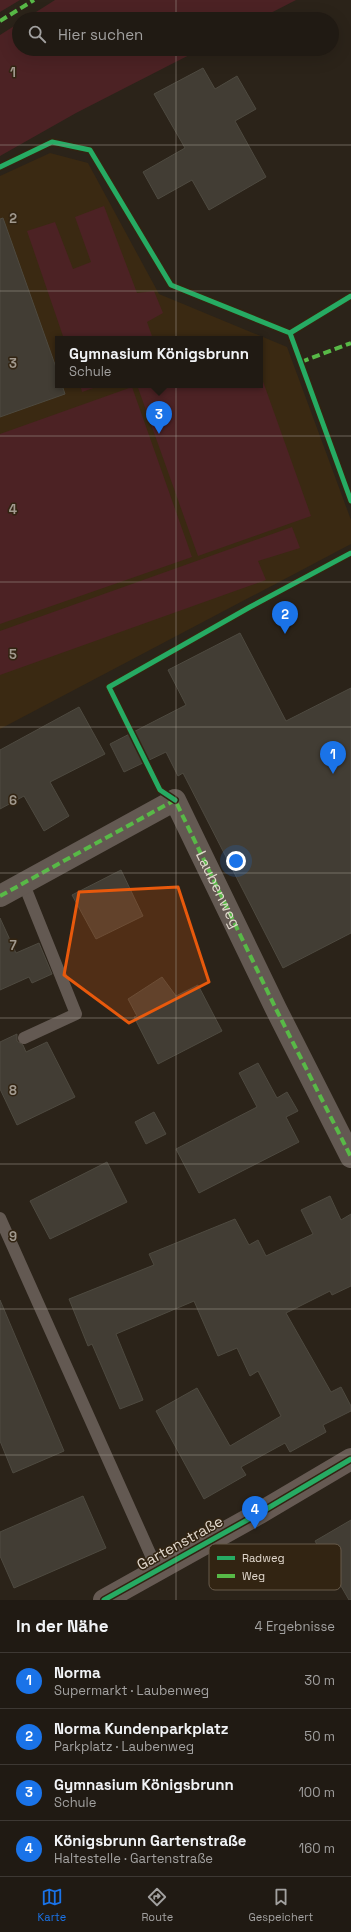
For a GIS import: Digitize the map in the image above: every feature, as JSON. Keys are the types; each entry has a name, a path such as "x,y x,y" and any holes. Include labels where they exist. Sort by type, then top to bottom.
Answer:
{"street":[{"name":"Laubenweg","path":"0,896 23,882 175,800 276,1009 351,1157"},
{"name":"Gartenstraße","path":"104,1600 157,1569 258,1514 351,1459"}],"lane":[{"path":"23,882 76,1014 24,1038"},
{"name":"Gartenstraße","path":"0,1218 157,1569"}],"highlighted area":[{"path":"178,887 209,982 129,1023 64,975 79,892"}],"shaded area":[{"path":"0,0 20,0 0,12"},
{"path":"55,0 296,0 273,12 36,12"},
{"path":"12,27 12,56 187,56 76,113 0,156 0,35"},
{"path":"50,153 88,163 159,294 260,336 55,336 55,388 263,388 263,337 287,347 351,520 351,544 0,729 0,176"},
{"path":"104,206 137,293 154,291 163,313 147,322 152,336 63,336 27,231 55,222 73,269 91,262 75,217"},
{"path":"263,381 311,516 198,556 138,388 263,388"},
{"path":"81,388 93,388 82,392"},
{"path":"132,388 192,557 0,624 0,434"},
{"path":"292,527 300,548 258,561 266,580 0,675 0,631"}],"building":[{"path":"203,68 215,89 237,76 256,109 235,121 266,177 209,210 192,180 158,199 143,172 185,148 154,94"},
{"path":"3,218 55,365 55,388 63,388 65,394 0,417 0,219"},
{"path":"240,633 286,721 351,688 351,933 283,968 183,773 178,776 166,752 124,772 110,744 186,705 168,670"},
{"path":"79,707 105,754 50,782 69,816 44,831 24,796 0,809 0,750"},
{"path":"121,870 143,916 96,939 72,895"},
{"path":"0,918 16,953 39,943 52,974 32,983 29,977 0,990"},
{"path":"162,977 176,996 198,985 222,1031 158,1064 134,1017 137,1016 128,999"},
{"path":"17,1034 17,1041 23,1045 26,1052 47,1042 75,1097 17,1125 0,1089 0,1042"},
{"path":"258,1063 277,1098 287,1092 298,1111 286,1117 299,1142 199,1193 176,1149 257,1107 239,1073"},
{"path":"154,1112 166,1134 146,1144 135,1122"},
{"path":"107,1162 127,1202 50,1239 30,1201"},
{"path":"330,1196 341,1220 351,1214 351,1286 332,1295 330,1291 286,1313 331,1392 341,1387 351,1406 351,1411 323,1425 326,1432 290,1452 285,1443 241,1467 246,1475 204,1499 156,1411 197,1388 230,1446 281,1416 258,1371 250,1376 237,1348 218,1356 194,1301 116,1334 143,1400 120,1409 92,1344 88,1346 69,1299 154,1265 149,1254 235,1219 249,1245 258,1240 266,1256 313,1234 301,1210"},
{"path":"0,1300 64,1451 13,1473 0,1441"},
{"path":"83,1496 106,1548 14,1588 0,1556 0,1532"},
{"path":"351,1520 351,1600 349,1600 341,1586 341,1544 317,1544 315,1541"}],"marked path":[{"path":"15,12 34,0"},
{"path":"0,21 12,14"},
{"path":"301,362 351,343"},
{"path":"0,896 175,800 276,1009 351,1157"}],"cycle path":[{"path":"0,167 52,142 90,150 171,285 290,333"},
{"path":"351,296 290,333 351,501"},
{"path":"175,800 160,790 109,687 250,607 351,553"},
{"path":"104,1600 258,1514 351,1459"}],"place":[{"name":"Gymnasium Königsbrunn","path":"159,434"},
{"name":"Norma Kundenparkplatz","path":"285,634"},
{"name":"Norma","path":"333,774"},
{"name":"Königsbrunn Gartenstraße","path":"255,1529"}]}
